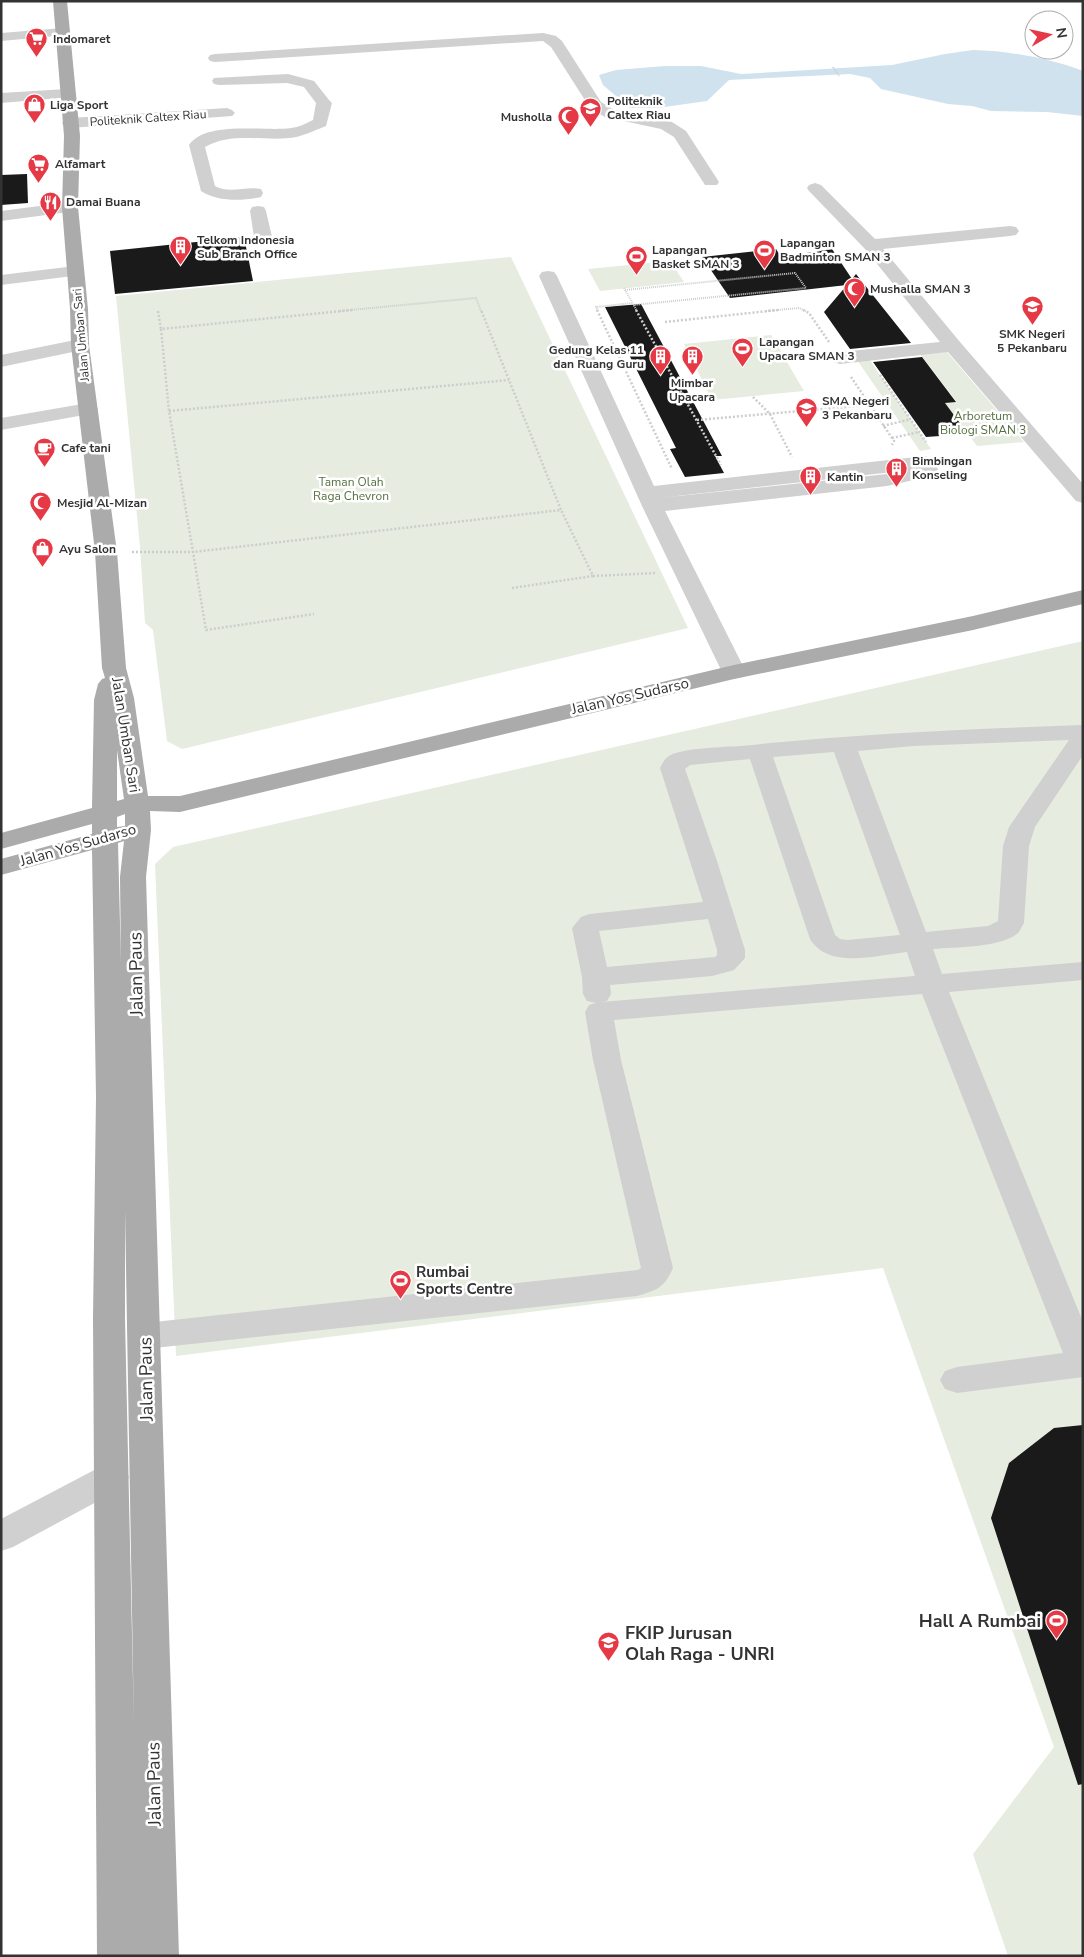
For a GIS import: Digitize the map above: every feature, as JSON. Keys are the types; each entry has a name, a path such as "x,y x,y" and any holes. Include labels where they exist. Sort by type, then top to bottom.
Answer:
{"main road":[{"name":"Jalan Umban Sari","path":"60,1 72,136 70,207 79,310 80,345 106,552 114,668 122,698 137,816"},
{"name":"Jalan Yos Sudarso","path":"1,867 105,825 180,804 734,672 973,623 1083,597"},
{"name":"Jalan Umban Sari","path":"105,825 106,700 114,668"},
{"name":"Jalan Paus","path":"137,816 134,887 158,1956"},
{"name":"Jalan Yos Sudarso","path":"1,841 105,825"},
{"name":"Jalan Paus","path":"105,825 111,1096 109,1319 118,1956"}],"street":[{"path":"1,37 63,32"},
{"path":"215,58 543,37 551,39 558,44 595,105 610,114 666,125 680,134 711,182"},
{"path":"219,81 288,78 309,84 324,103 320,123 301,131 234,134 204,140 197,145 207,188 211,191 223,193 255,193"},
{"path":"1,98 69,108"},
{"name":"Politeknik Caltex Riau","path":"69,108 89,105"},
{"name":"Politeknik Caltex Riau","path":"69,108 227,113"},
{"path":"815,188 871,245 953,346 1083,497"},
{"path":"1,216 70,207"},
{"path":"258,211 262,237"},
{"path":"871,245 1010,231"},
{"path":"1,280 75,271"},
{"path":"548,276 650,500 734,672"},
{"path":"1,361 80,345"},
{"path":"840,358 953,346"},
{"path":"1,424 88,409"},
{"path":"925,462 928,469 912,475 887,480 650,500 925,462"},
{"path":"596,977 712,968 724,964 730,958 731,950 704,860 672,768 678,761 690,758 843,744 1083,732"},
{"path":"759,751 823,940 832,947 848,949 992,934 1008,927 1011,922 1016,846 1022,828 1083,737"},
{"path":"843,744 932,984 1072,1307 1083,1364 957,1380"},
{"path":"145,1336 637,1284 651,1279 657,1268 607,1060 599,1012 596,977 585,928 590,923 718,909"},
{"path":"599,1012 1083,971"},
{"path":"1,1536 112,1477"}],"path":[{"path":"833,67 839,76"},
{"path":"672,469 596,307 632,304 806,288 795,273 624,289 632,304 722,465"},
{"path":"161,329 476,298 561,510 593,576"},
{"path":"665,322 799,308 809,313 894,441 892,445 885,448"},
{"path":"158,311 169,411 206,630 314,614"},
{"path":"867,356 929,446"},
{"path":"169,411 509,380"},
{"path":"753,397 770,414 792,458 783,459"},
{"path":"697,420 869,405"},
{"path":"883,426 911,419"},
{"path":"892,438 919,432"},
{"path":"106,552 193,552 561,510"},
{"path":"512,588 593,576 659,573"}],"green space":[{"name":"Taman Olah Raga Chevron","path":"511,257 688,628 182,749 167,741 153,630 145,623 140,547 116,296"},
{"name":"Lapangan Basket SMAN 3","path":"670,261 684,282 600,291 588,269"},
{"name":"Lapangan Upacara SMAN 3","path":"771,335 804,391 712,400 684,344"},
{"name":"Arboretum Biologi SMAN 3","path":"947,352 1024,442 977,446 945,403 956,401 920,354"},
{"path":"869,359 931,449 920,451 857,360"},
{"name":"Rumbai Sports Centre","path":"1083,641 1083,1956 1008,1956 973,1854 1054,1747 883,1268 176,1356 155,864 173,847"}],"water":[{"path":"973,50 1001,52 1024,55 1024,60 1057,62 1083,71 1083,116 1047,112 991,111 972,106 948,104 881,89 870,78 850,74 729,80 707,101 657,108 630,108 603,85 599,75 616,70 665,66 701,66 741,74 892,65"}],"building":[{"path":"27,174 28,203 1,205 1,175"},
{"name":"Telkom Indonesia Sub Branch Office","path":"244,237 253,281 115,294 110,251"},
{"path":"776,249 781,257 832,249 852,279 856,274 911,343 850,349 824,312 847,285 730,298 702,257"},
{"name":"Gedung Kelas 11 dan Ruang Guru","path":"641,304 722,456 715,456 724,473 685,477 670,449 676,448 605,307"},
{"path":"922,357 956,402 945,403 968,434 926,437 873,362"},
{"name":"Hall A Rumbai","path":"1083,1425 1083,1784 1078,1785 991,1518 1009,1463 1054,1428"}],"place":[{"name":"Indomaret","path":"37,58"},
{"name":"Liga Sport","path":"34,124"},
{"name":"Politeknik Caltex Riau","path":"591,127"},
{"name":"Musholla","path":"568,136"},
{"name":"Alfamart","path":"39,183"},
{"name":"Damai Buana","path":"50,221"},
{"name":"Telkom Indonesia Sub Branch Office","path":"181,266"},
{"name":"Lapangan Badminton SMAN 3","path":"764,269"},
{"name":"Lapangan Basket SMAN 3","path":"636,276"},
{"name":"Mushalla SMAN 3","path":"854,308"},
{"name":"SMK Negeri 5 Pekanbaru","path":"1032,326"},
{"name":"Lapangan Upacara SMAN 3","path":"743,368"},
{"name":"Mimbar Upacara","path":"692,375"},
{"name":"Gedung Kelas 11 dan Ruang Guru","path":"660,376"},
{"name":"SMA Negeri 3 Pekanbaru","path":"806,427"},
{"name":"Cafe tani","path":"45,467"},
{"name":"Bimbingan Konseling","path":"896,487"},
{"name":"Kantin","path":"811,496"},
{"name":"Mesjid Al-Mizan","path":"41,522"},
{"name":"Ayu Salon","path":"43,568"},
{"name":"Rumbai Sports Centre","path":"400,1300"},
{"name":"Hall A Rumbai","path":"1057,1640"},
{"name":"FKIP Jurusan Olah Raga - UNRI","path":"609,1662"}]}
